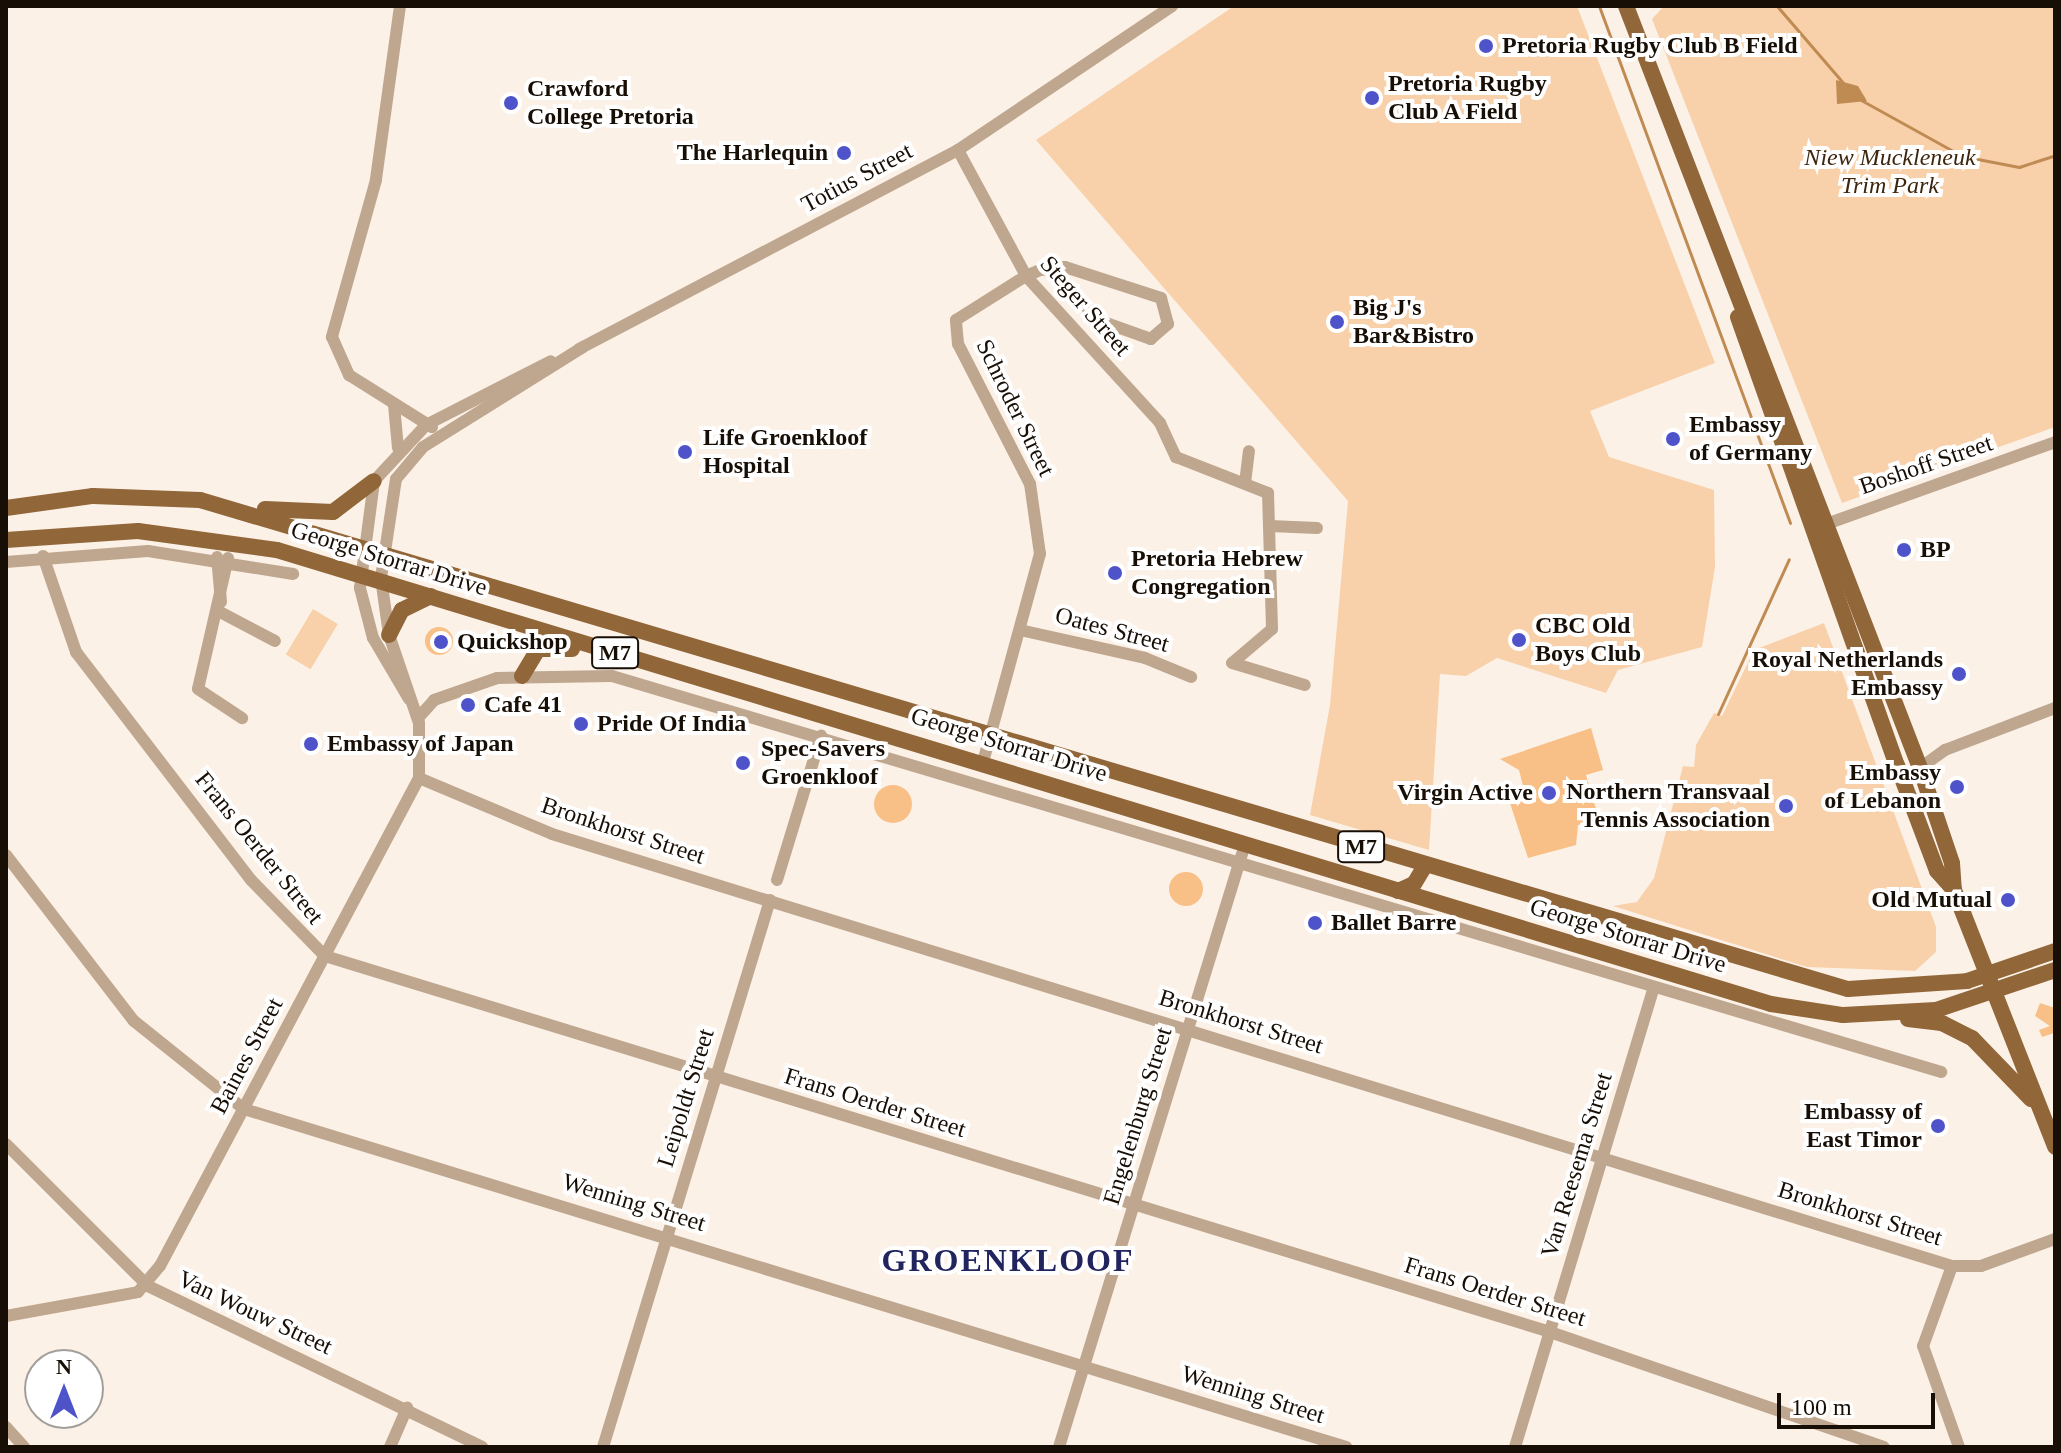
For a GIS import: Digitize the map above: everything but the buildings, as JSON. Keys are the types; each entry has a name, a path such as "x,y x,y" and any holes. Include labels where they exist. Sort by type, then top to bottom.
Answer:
{"main road":[{"path":"1626,6 1819,526 1860,666 1937,871 1954,890"},
{"path":"200,500 317,515 347,506 374,481"},
{"name":"George Storrar Drive","path":"6,508 93,496 200,500 991,732 1273,821 1848,989 1921,989 1987,976"},
{"path":"1819,526 1863,623 1920,768 1952,863 1954,890 2055,1147"},
{"name":"George Storrar Drive","path":"6,540 161,532 226,539 381,578 632,658 983,762 1771,1004 1880,1016 1995,995"},
{"path":"389,635 410,603 432,596"},
{"path":"1860,666 1863,623"},
{"path":"522,676 532,653 546,646 632,658"},
{"path":"1140,779 1160,794 1234,817 1245,844"},
{"path":"1245,844 1256,827 1273,821"},
{"path":"1398,891 1414,884 1425,866"},
{"path":"1425,866 1438,904"},
{"name":"M7","path":"1987,976 2055,951"},
{"name":"M7","path":"1995,995 2055,970"},
{"path":"1880,1016 1962,1031 2037,1106"}],"street":[{"path":"400,6 376,180 331,327 343,369 426,425 446,432"},
{"name":"Totius Street","path":"358,572 360,545 374,481 398,448 426,425 583,347 958,150 1172,6"},
{"name":"Totius Street","path":"1140,30 1184,6"},
{"name":"Steger Street","path":"958,150 1026,276 1140,402 1176,457 1245,483"},
{"name":"Schroder Street","path":"983,762 1040,565 1035,499 956,329 963,313 1026,276 1053,269 1077,269 1161,298 1168,324 1151,339 1098,320 1053,269"},
{"name":"Totius Street","path":"381,578 381,551 396,479 423,447 583,347"},
{"path":"394,405 398,448"},
{"path":"423,447 426,425"},
{"name":"Boshoff Street","path":"1819,526 2055,442"},
{"path":"1249,451 1245,483 1268,493 1272,629 1232,663 1305,685"},
{"path":"1269,526 1317,528"},
{"name":"George Storrar Drive","path":"6,562 43,556 131,550 222,557 293,574"},
{"name":"Frans Oerder Street","path":"43,556 76,652 251,880 325,956 715,1079 1550,1332 1884,1447"},
{"path":"222,557 220,607 200,659 198,689 242,718"},
{"name":"Baines Street","path":"358,572 373,638 416,713"},
{"name":"Baines Street","path":"148,1286 419,778 416,713 389,635 381,578"},
{"path":"220,607 275,641"},
{"name":"Oates Street","path":"1020,630 1145,658 1191,677"},
{"name":"George Storrar Drive","path":"416,713 436,698 522,676 612,676 1941,1072"},
{"path":"1920,768 1945,750 2055,708"},
{"path":"777,880 821,736"},
{"path":"1911,748 1945,750"},
{"name":"Bronkhorst Street","path":"419,778 552,834 1952,1266 1981,1266 2055,1239"},
{"name":"Engelenburg Street","path":"1059,1447 1245,844"},
{"name":"Wenning Street","path":"6,855 134,1021 244,1109 668,1236 1346,1447"},
{"name":"Leipoldt Street","path":"603,1447 770,900"},
{"name":"Van Reesema Street","path":"1515,1447 1654,988"},
{"name":"Van Wouw Street","path":"6,1144 148,1286 407,1408 482,1447"},
{"path":"1952,1266 1923,1346 1959,1447"},
{"path":"6,1316 148,1286"},
{"path":"390,1447 407,1408"},
{"path":"6,1427 24,1447"}],"green space":[{"path":"1234,6 1577,6 1715,363 1590,411 1609,457 1714,490 1715,567 1702,647 1618,670 1606,693 1497,658 1466,676 1440,674 1429,850 1310,815 1330,705 1348,501 1036,140"},
{"name":"Niew Muckleneuk Trim Park","path":"1664,6 2055,6 2055,427 1842,503 1652,19"},
{"path":"313,609 338,624 311,669 286,654"},
{"name":"Northern Transvaal Tennis Association","path":"1824,623 1936,927 1936,952 1915,971 1807,967 1613,906 1637,902 1654,878 1683,766 1694,767 1696,745 1714,713 1722,716 1754,650"}],"shaded area":[{"path":"1836,80 1858,86 1867,101 1837,104"}],"waterway":[{"path":"1599,6 1790,523"},
{"path":"1777,6 1844,84"},
{"path":"1861,100 1962,156 2019,167 2055,155"},
{"path":"1718,714 1789,559"}],"place":[{"name":"Pretoria Rugby Club B Field","path":"1486,46"},
{"name":"Pretoria Rugby Club A Field","path":"1372,98"},
{"name":"Crawford College Pretoria","path":"511,103"},
{"name":"The Harlequin","path":"844,153"},
{"name":"Big J's Bar&Bistro","path":"1337,322"},
{"name":"Embassy of Germany","path":"1673,439"},
{"name":"Life Groenkloof Hospital","path":"685,452"},
{"name":"BP","path":"1904,550"},
{"name":"Pretoria Hebrew Congregation","path":"1115,573"},
{"name":"CBC Old Boys Club","path":"1519,640"},
{"name":"Quickshop","path":"441,642"},
{"name":"Royal Netherlands Embassy","path":"1959,674"},
{"name":"Cafe 41","path":"468,705"},
{"name":"Pride Of India","path":"581,724"},
{"name":"Embassy of Japan","path":"311,744"},
{"name":"Spec-Savers Groenkloof","path":"743,763"},
{"name":"Embassy of Lebanon","path":"1957,787"},
{"name":"Virgin Active","path":"1549,793"},
{"name":"Northern Transvaal Tennis Association","path":"1786,806"},
{"name":"Old Mutual","path":"2008,900"},
{"name":"Ballet Barre","path":"1315,923"},
{"name":"Embassy of East Timor","path":"1938,1126"}],"district":[{"name":"GROENKLOOF","path":"1008,1260"}]}
